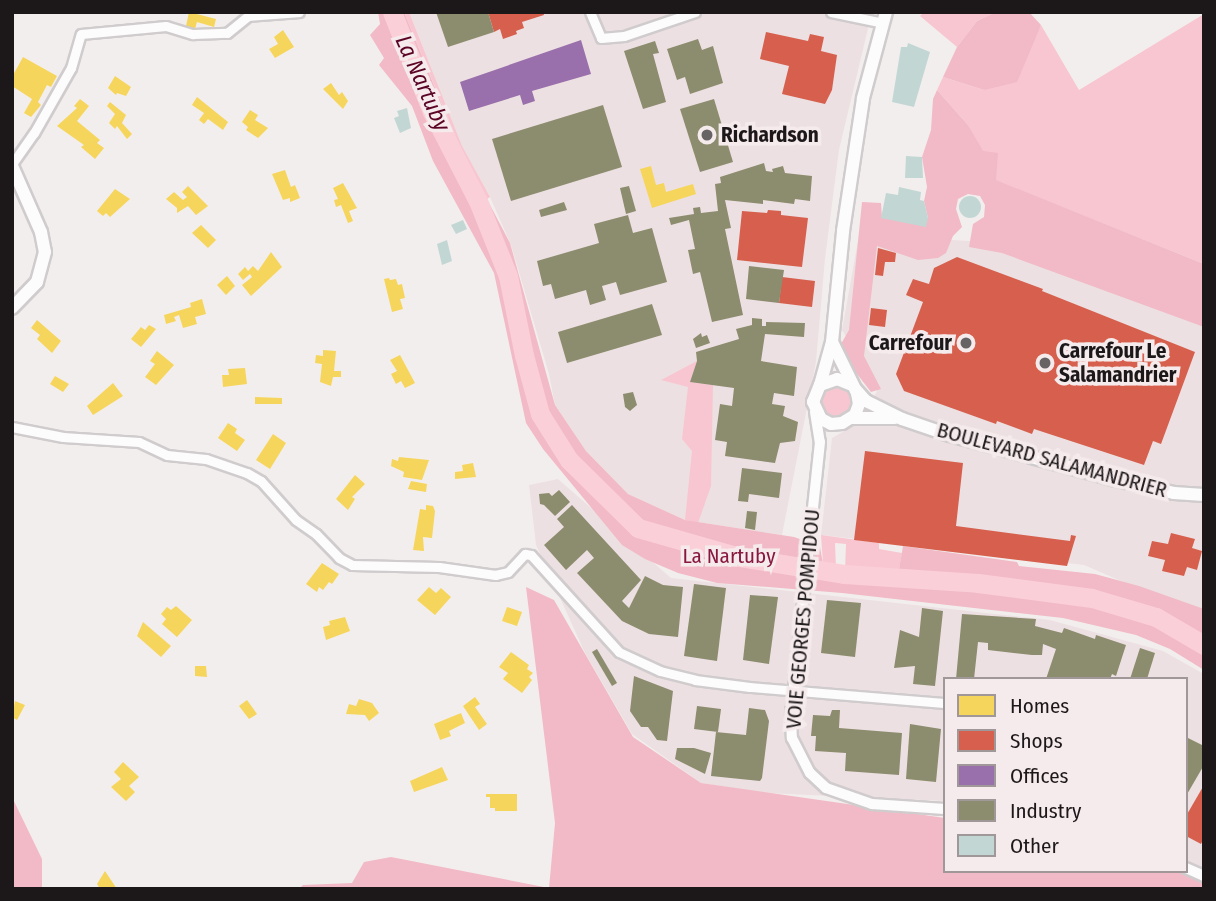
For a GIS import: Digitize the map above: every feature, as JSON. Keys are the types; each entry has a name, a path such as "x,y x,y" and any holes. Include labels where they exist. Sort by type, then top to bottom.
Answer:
{"main road":[{"path":"832,342 859,404 847,420 824,421 815,410 814,395 820,385 832,342 861,110 885,17"},
{"path":"12,165 41,232 45,252 37,282 12,308"},
{"path":"820,385 837,379 854,388"},
{"name":"BOULEVARD SALAMANDRIER","path":"854,388 866,401 902,419 1116,480 1174,493 1204,495"},
{"name":"BOULEVARD SALAMANDRIER","path":"847,420 902,419"}],"street":[{"path":"12,165 34,133 71,68 81,34 166,26 193,34 228,33 250,14 299,12"},
{"path":"590,12 601,38 624,36 695,12"},
{"path":"831,12 885,17"},
{"name":"VOIE GEORGES POMPIDOU","path":"815,410 820,442 793,691 792,738 810,773 826,788 872,804 943,809"},
{"path":"820,442 847,420"},
{"path":"12,427 63,437 138,442 167,455 205,459 247,473 261,481 296,520 316,534 339,558 352,565 427,566 495,575 508,572 525,554 531,555 619,652 660,671 695,680 793,691 943,702"},
{"path":"1188,869 1204,876"}],"shaded area":[{"path":"404,12 409,12 462,146 490,197 487,199 459,145"},
{"path":"409,12 872,12 839,150 825,259 816,362 782,535 685,520 628,494 586,451 555,405 549,374 511,245 490,197 462,147"},
{"path":"924,12 996,12 977,21 957,47 920,16"},
{"path":"1204,14 1204,264 995,180 968,125 937,90 943,77 984,90 1030,48 1041,25 1079,90"},
{"path":"859,235 990,242 1204,315 1204,617 1084,565 821,535 832,438 860,422 877,391 842,330"},
{"path":"697,361 690,382 713,385 711,486 698,523 685,520 692,451 682,439 688,387 661,380"},
{"path":"836,387 846,392 851,402 846,412 836,417 826,412 821,402 826,392"},
{"path":"558,479 671,578 1050,620 1163,651 1204,674 1204,868 1188,861 1188,677 943,677 943,801 764,793 701,783 632,734 585,653 536,545 529,485"},
{"path":"821,535 879,543 879,549 902,553 898,575 845,570 846,544 835,543 836,569 823,564"}],"green space":[{"name":"La Nartuby","path":"378,12 404,12 459,146 510,243 555,405 586,451 628,494 685,520 794,537 817,545 820,547 823,564 836,569 898,575 903,546 1017,562 1019,566 1095,574 1139,586 1204,609 1204,670 1170,649 1136,635 1063,618 842,593 717,583 678,573 645,559 622,545 543,449 526,423 494,273 433,161 412,106 379,65 384,58 370,35 380,24"},
{"path":"996,12 1029,12 1041,25 1017,82 984,90 943,77 957,47 977,21"},
{"path":"937,90 968,125 983,151 998,153 996,180 1204,264 1204,327 1002,253 969,247 973,224 984,217 985,205 980,196 968,194 958,199 956,209 962,227 953,236 946,253 938,258 918,260 877,246 864,356 881,389 871,392 847,361 841,344 849,330 862,202 881,203 882,218 928,218 924,201 927,187 922,157 931,130 933,99"},
{"path":"526,587 554,600 633,737 701,783 943,818 943,873 1184,873 1204,882 1204,889 299,889 303,885 352,883 364,862 391,857 549,888 555,823"},
{"path":"12,797 42,859 42,889 12,889"}],"building: Homes":[{"path":"189,12 216,19 214,27 197,22 195,29 186,26"},
{"path":"283,30 294,47 275,58 269,49 278,44 274,37"},
{"path":"23,57 57,76 51,87 47,85 38,102 41,105 31,117 24,113 32,99 12,86 12,77"},
{"path":"115,76 131,87 126,96 116,95 108,88"},
{"path":"331,83 339,95 342,92 348,101 343,109 323,89"},
{"path":"197,97 228,122 223,130 208,119 204,124 199,120 204,113 192,105"},
{"path":"80,99 89,106 77,121 100,140 97,143 104,148 95,159 81,147 84,145 57,126 77,108 74,106"},
{"path":"110,102 126,115 122,123 132,134 127,139 117,126 115,129 109,123 115,114 107,106"},
{"path":"250,110 258,115 255,120 268,128 258,138 246,130 248,127 242,122"},
{"path":"651,166 656,185 664,183 666,192 693,184 696,194 652,208 640,169"},
{"path":"285,170 291,187 295,185 300,198 290,202 290,198 283,200 272,174"},
{"path":"343,183 357,208 349,211 353,221 348,223 341,205 336,207 334,200 338,199 333,188"},
{"path":"188,186 208,206 196,215 188,206 177,213 177,208 166,199 174,192 183,200 187,197 182,192"},
{"path":"115,189 130,199 110,217 106,213 103,216 97,211"},
{"path":"201,225 216,240 208,248 192,233"},
{"path":"271,252 282,267 251,296 242,285 252,277 250,274 243,280 238,274 245,267 248,271 253,266 258,271"},
{"path":"227,276 235,286 226,295 217,285"},
{"path":"384,279 396,279 398,285 402,284 405,298 400,299 403,309 392,312"},
{"path":"202,299 206,314 195,317 197,324 183,328 179,315 174,317 176,321 166,324 164,315 191,307 190,303"},
{"path":"37,320 61,341 52,353 37,339 40,335 31,328"},
{"path":"149,325 156,329 141,347 131,339 141,327 145,330"},
{"path":"323,350 336,351 334,371 341,371 341,377 333,377 331,386 320,382 322,364 315,363 316,355 323,356"},
{"path":"157,351 174,365 156,385 145,377 155,364 150,361"},
{"path":"400,355 415,383 405,388 401,381 396,384 391,374 397,371 390,360"},
{"path":"245,368 247,384 223,387 222,375 229,375 228,369"},
{"path":"55,376 69,384 63,392 50,384"},
{"path":"113,383 123,396 93,415 87,406"},
{"path":"255,397 282,398 282,404 255,404"},
{"path":"228,423 237,429 235,433 245,440 237,451 218,438"},
{"path":"273,434 286,443 270,469 256,460"},
{"path":"399,457 429,460 422,480 403,477 404,472 391,466 392,459 398,461"},
{"path":"473,463 476,477 455,479 455,472 463,471 462,465"},
{"path":"355,475 365,484 352,497 355,499 348,510 336,499"},
{"path":"411,481 427,484 426,492 408,489"},
{"path":"426,505 433,506 435,511 432,538 423,537 424,551 413,550 420,509 426,510"},
{"path":"322,563 339,574 332,584 329,582 323,590 319,587 317,592 306,584"},
{"path":"429,587 436,593 441,588 451,597 435,615 417,600"},
{"path":"176,606 192,620 177,637 162,624 166,619 161,614 167,607 171,610"},
{"path":"507,607 522,612 517,626 502,621"},
{"path":"345,617 350,631 326,640 323,627 330,625 329,621"},
{"path":"143,622 171,646 161,657 137,636"},
{"path":"511,652 529,665 527,669 533,673 529,677 532,680 522,693 503,679 508,673 499,667"},
{"path":"195,666 206,666 207,677 195,676"},
{"path":"475,697 480,704 475,707 487,724 479,730 463,706"},
{"path":"359,699 372,703 379,713 369,721 365,715 346,714 349,704 356,706"},
{"path":"247,700 257,714 249,719 239,706"},
{"path":"15,701 25,705 17,720 12,717"},
{"path":"461,713 465,723 449,731 451,736 440,740 434,724"},
{"path":"123,762 139,777 129,786 135,792 126,801 111,787 121,779 114,772"},
{"path":"442,767 448,780 414,792 410,781"},
{"path":"486,794 517,794 517,811 495,811 495,808 490,808 490,797 486,797"},
{"path":"105,871 117,889 100,889 97,884"}],"building: Shops":[{"path":"488,12 543,12 544,15 522,22 524,28 503,39 500,29 494,32"},
{"path":"766,32 808,41 810,34 824,37 821,51 837,55 832,90 825,104 782,94 789,66 760,59"},
{"path":"768,210 781,211 781,215 808,218 802,267 737,260 742,211 767,213"},
{"path":"878,248 896,253 895,262 885,262 883,276 875,275"},
{"name":"Carrefour Le Salamandrier","path":"957,257 1043,289 1042,291 1195,352 1161,444 1153,441 1144,465 1034,429 1032,434 997,421 996,424 904,391 896,374 923,302 906,295 913,279 929,284 934,268"},
{"path":"782,277 815,281 812,307 779,303"},
{"path":"871,308 887,310 885,327 869,325"},
{"path":"865,451 963,463 956,526 1070,541 1071,535 1076,536 1067,566 854,540"},
{"path":"1171,533 1195,539 1192,548 1202,551 1197,570 1187,567 1184,576 1162,571 1165,560 1148,556 1152,541 1168,544"},
{"path":"1204,785 1204,838 1201,844 1188,837 1188,813"}],"building: Offices":[{"path":"581,40 591,74 532,91 535,101 523,105 520,95 469,111 460,82"}],"building: Industry":[{"path":"436,12 488,12 494,32 448,47"},
{"path":"698,39 702,50 713,46 723,83 690,94 685,77 677,80 667,49"},
{"path":"655,41 659,53 653,54 666,102 643,109 624,51"},
{"name":"Richardson","path":"714,99 733,162 700,172 680,109"},
{"path":"603,105 622,167 511,201 492,139"},
{"path":"764,163 766,171 773,172 772,169 783,166 785,173 812,176 810,201 795,199 794,204 763,200 763,204 725,200 731,228 725,229 743,315 712,322 700,272 693,274 688,250 695,249 689,220 671,225 669,218 694,214 693,208 700,207 701,213 718,211 715,184 721,183 720,177"},
{"path":"629,186 636,211 626,214 620,188"},
{"path":"564,202 567,210 541,217 539,210"},
{"path":"628,215 633,233 652,228 667,282 620,295 616,282 602,286 606,300 590,305 586,290 555,299 551,284 543,286 537,261 599,243 594,224"},
{"path":"749,266 784,270 779,303 746,299"},
{"path":"652,304 662,335 567,363 558,332"},
{"path":"752,318 762,319 762,326 766,326 766,322 805,323 804,337 765,334 761,361 797,367 794,396 774,393 772,404 785,406 783,416 798,422 795,441 780,443 775,463 725,456 727,442 715,440 720,404 732,406 734,388 690,382 697,361 696,352 739,339 736,329 752,325"},
{"path":"701,333 702,337 707,335 710,343 696,348 693,339"},
{"path":"633,392 637,405 630,411 625,407 623,394"},
{"path":"742,468 782,473 779,498 749,494 748,502 738,501"},
{"path":"559,490 570,502 555,516 540,504 539,494 549,493 552,496"},
{"path":"572,505 641,580 622,601 629,608 645,576 663,585 683,587 678,637 649,634 622,621 577,573 594,558 587,550 566,570 544,545 564,527 557,519"},
{"path":"747,511 757,512 755,530 745,528"},
{"path":"694,584 726,588 717,661 684,656"},
{"path":"750,595 778,597 769,664 743,660"},
{"path":"827,600 861,603 855,657 821,653"},
{"path":"922,608 943,611 935,686 913,684 915,666 894,668 900,630 919,637"},
{"path":"962,614 1036,619 1035,626 1062,633 1064,628 1095,639 1096,635 1126,645 1116,676 1047,677 1056,649 1043,644 1042,655 1032,655 988,650 988,643 978,642 974,677 956,677"},
{"path":"1140,648 1155,653 1148,677 1131,677"},
{"path":"597,649 617,683 612,686 592,652"},
{"path":"634,676 673,691 667,741 657,740 648,727 641,727 630,711"},
{"path":"697,706 721,709 718,732 694,729"},
{"path":"749,708 765,710 769,721 762,778 760,781 711,776 716,732 746,735"},
{"path":"832,710 840,710 839,728 902,733 899,775 845,771 846,753 815,751 816,736 811,736 813,715 830,716"},
{"path":"910,724 941,729 936,782 906,779"},
{"path":"1188,738 1204,746 1204,765 1188,793"},
{"path":"677,748 694,748 711,753 705,774 675,759"}],"building: Other":[{"path":"908,43 930,52 914,107 892,102 901,47 907,47"},
{"path":"407,108 411,128 400,133 394,118 399,116 397,111"},
{"path":"906,156 922,157 923,178 905,178"},
{"path":"899,187 921,192 920,200 924,201 928,218 926,227 881,218 886,193 898,195"},
{"path":"970,196 978,199 981,207 978,215 970,218 962,215 959,207 962,199"},
{"path":"463,220 467,229 456,234 451,225"},
{"path":"447,240 452,261 442,265 437,244"}],"waterway":[{"name":"La Nartuby","path":"392,12 432,112 478,201 508,276 524,355 540,414 569,460 638,528 740,557 844,574 978,583 1092,598 1156,617 1204,645"}],"place":[{"name":"Richardson","path":"707,135"},
{"name":"Carrefour","path":"966,343"},
{"name":"Carrefour Le Salamandrier","path":"1045,363"}]}
